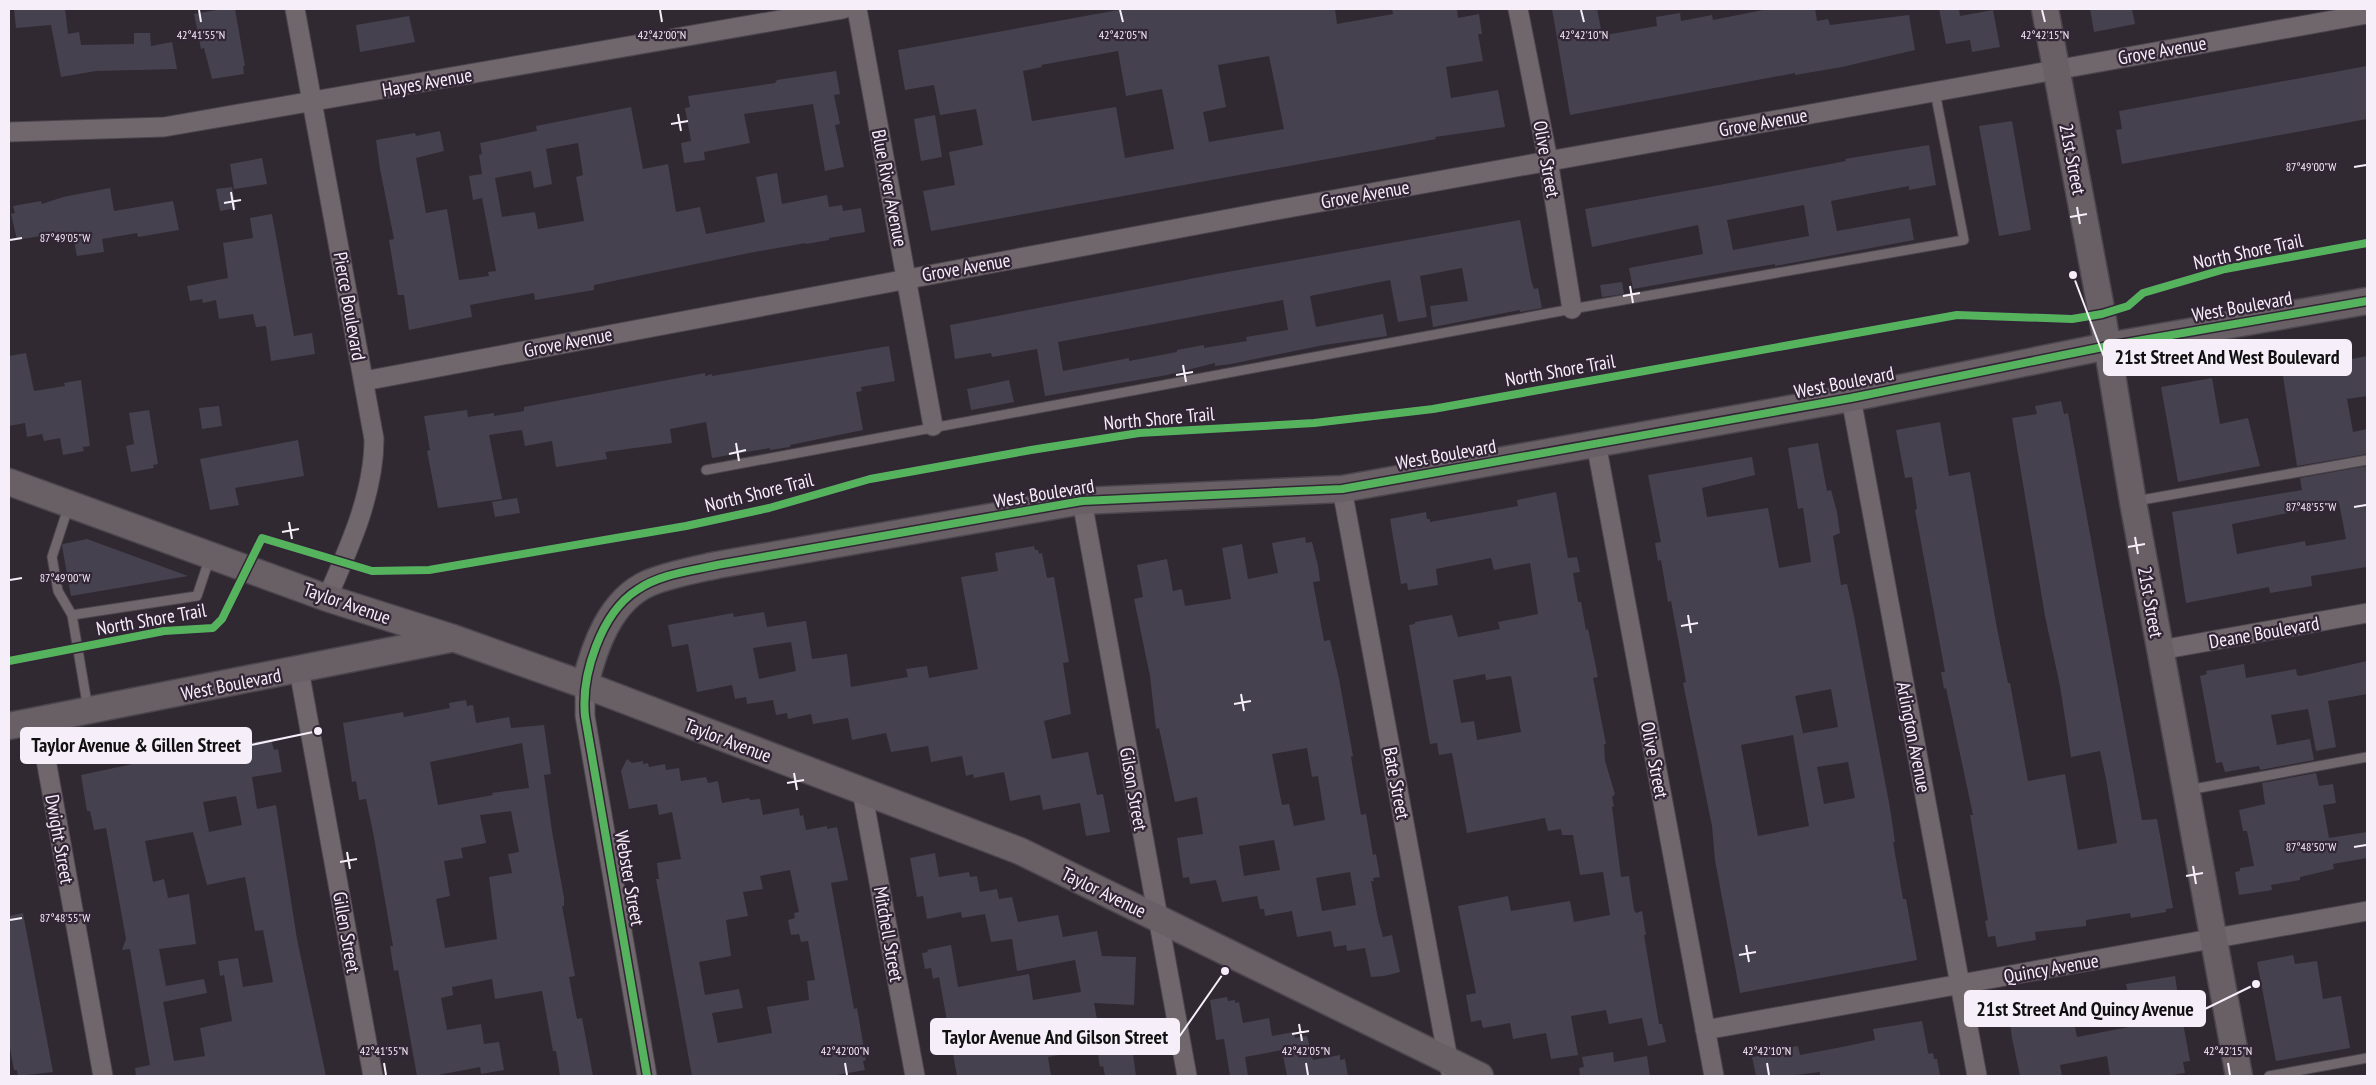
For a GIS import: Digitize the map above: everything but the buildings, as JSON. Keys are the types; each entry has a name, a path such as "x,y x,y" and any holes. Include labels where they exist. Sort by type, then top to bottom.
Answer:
{"street":[{"name":"Pierce Boulevard","path":"295,9 374,439 374,460 364,502 343,563 328,598"},
{"name":"Hayes Avenue","path":"9,132 164,127 844,9"},
{"name":"Blue River Avenue","path":"857,9 933,426"},
{"name":"Olive Street","path":"1518,9 1548,160 1572,309"},
{"name":"21st Street","path":"2044,9 2108,346 2133,502 2239,1076"},
{"name":"Grove Avenue","path":"364,381 907,277 1548,160 1935,92 2056,68 2367,14"},
{"name":"West Boulevard","path":"585,685 598,642 615,612 638,589 662,578 717,565 1082,502 1342,489 1851,398 2108,346 2367,301"},
{"name":"Arlington Avenue","path":"1851,398 1977,1076"},
{"name":"Olive Street","path":"1596,444 1714,1076"},
{"name":"Taylor Avenue","path":"10,487 69,504 212,554 328,598 453,638 585,685 1020,852 1157,917 1450,1068 1480,1076"},
{"name":"Bate Street","path":"1342,489 1450,1068"},
{"name":"Gilson Street","path":"1082,502 1186,1076"},
{"name":"Deane Boulevard","path":"2160,650 2367,613"},
{"name":"West Boulevard","path":"9,726 89,712 453,638"},
{"name":"Gillen Street","path":"299,670 373,1076"},
{"name":"Webster Street","path":"585,685 585,716 647,1076"},
{"name":"Dwight Street","path":"39,721 103,1076"},
{"name":"Mitchell Street","path":"862,792 915,1076"},
{"name":"Quincy Avenue","path":"1705,1030 2367,911"}],"lane":[{"path":"706,470 933,426 1572,309 1964,240 1935,92"},
{"path":"2133,502 2367,460"},
{"path":"69,504 52,556 58,591 72,615 89,712"},
{"path":"72,615 197,596 212,554"},
{"path":"2186,790 2367,757"},
{"path":"2269,1076 2367,1058"}],"cycle path":[{"name":"North Shore Trail","path":"9,661 164,631 213,628 222,619 262,538 372,571 429,570 686,526 769,508 870,479 1139,433 1314,423 1433,409 1957,315 2072,319 2102,314 2128,306 2143,293 2225,269 2367,243"},
{"path":"647,1076 585,716 585,700 590,664 604,629 624,600 637,590 656,580 717,565 1082,501 1342,489 1851,398 2108,346 2367,301"}],"place":[{"name":"21st Street And West Boulevard","path":"2073,275"},
{"name":"Taylor Avenue & Gillen Street","path":"318,731"},
{"name":"Taylor Avenue And Gilson Street","path":"1225,971"},
{"name":"21st Street And Quincy Avenue","path":"2256,984"}]}
